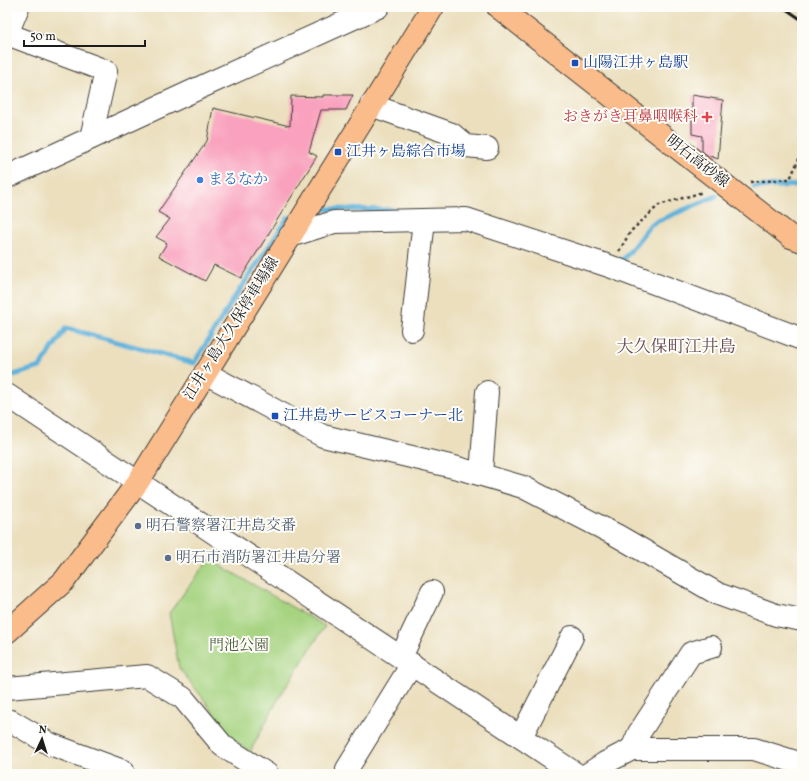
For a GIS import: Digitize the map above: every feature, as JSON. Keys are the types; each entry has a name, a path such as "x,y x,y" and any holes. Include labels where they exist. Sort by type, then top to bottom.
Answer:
{"main road":[{"name":"江井ヶ島大久保停車場線","path":"7,632 64,581 138,482 433,7"},
{"name":"明石高砂線","path":"498,7 791,237 802,241"}],"street":[{"path":"18,7 7,34 106,71 91,138"},
{"path":"7,177 378,7"},
{"path":"371,106 452,134 466,146 487,148"},
{"path":"290,236 334,222 466,218 609,266 802,339"},
{"path":"412,330 424,220"},
{"path":"206,373 323,436 481,474 523,487 618,536 718,594 776,615 802,620"},
{"path":"481,474 487,392"},
{"path":"7,395 576,774"},
{"path":"347,769 406,661 432,592"},
{"path":"521,737 572,637"},
{"path":"632,749 639,733 691,653 710,647"},
{"path":"122,774 123,771 50,744 9,724 14,716 11,688 147,676 183,698 223,746 268,774"},
{"path":"588,774 632,749 754,749 802,764"}],"path":[{"path":"609,266 631,231 659,205 726,185 790,178 802,152"}],"green space":[{"name":"門池公園","path":"209,559 325,626 277,701 250,752 228,735 205,701 179,668 169,613"}],"building":[{"path":"323,95 353,95 346,110 321,110 309,152 317,156 241,278 214,265 205,281 159,256 167,243 156,237 170,219 158,212 207,141 213,108 290,126 291,96 323,97"},
{"name":"おきがき耳鼻咽喉科","path":"692,95 723,100 718,159 707,155 702,151 702,136 692,134"}],"waterway":[{"path":"754,187 802,185"},
{"path":"619,260 623,260 651,224 716,196"},
{"path":"313,212 327,209 395,210"},
{"path":"7,377 40,367 66,328 194,363 233,300 288,218 296,216"}],"railway":[{"path":"783,7 802,20"},
{"path":"796,7 802,11"}],"place":[{"name":"山陽江井ヶ島駅","path":"575,63"},
{"name":"おきがき耳鼻咽喉科","path":"707,117"},
{"name":"江井ヶ島綜合市場","path":"338,152"},
{"name":"まるなか","path":"200,180"},
{"name":"江井島サービスコーナー北","path":"275,416"},
{"name":"明石警察署江井島交番","path":"138,526"},
{"name":"明石市消防署江井島分署","path":"168,558"}],"district":[{"name":"大久保町江井島","path":"676,347"}]}
